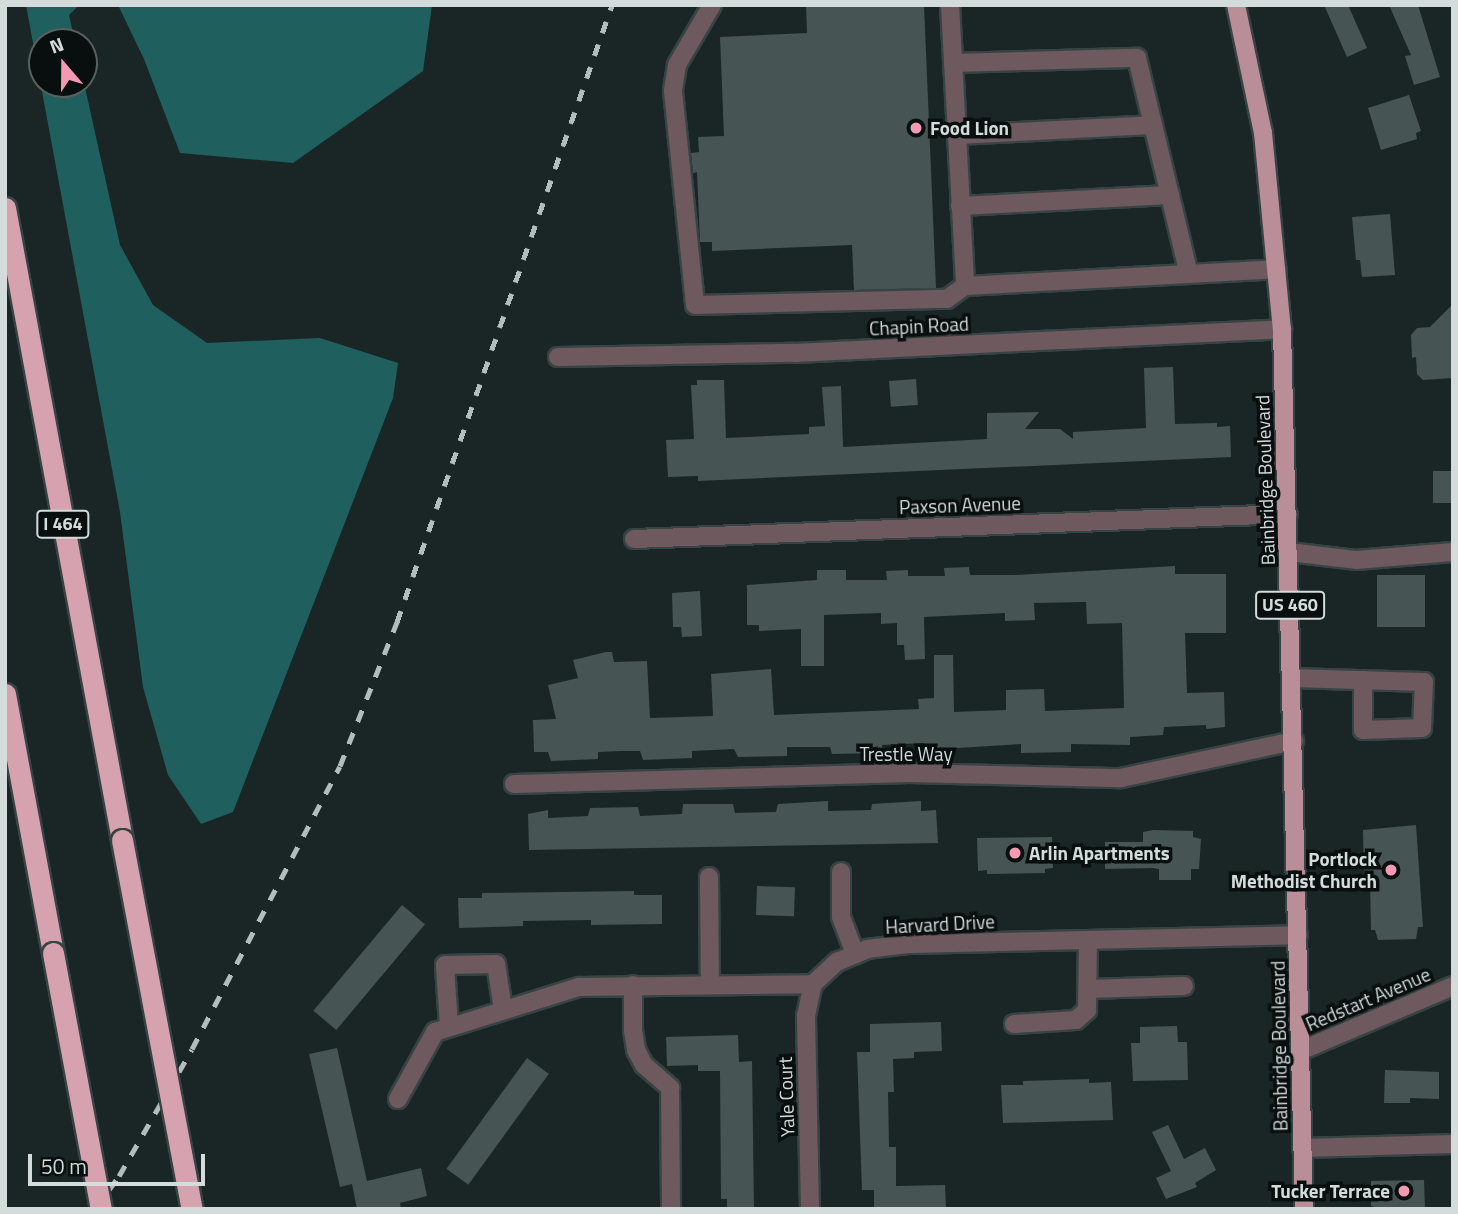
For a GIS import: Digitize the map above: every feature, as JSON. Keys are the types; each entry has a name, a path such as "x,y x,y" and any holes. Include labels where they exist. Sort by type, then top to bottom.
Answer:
{"highway":[{"name":"I 464","path":"5,208 192,1209"},
{"path":"5,694 101,1209"}],"main road":[{"name":"Bainbridge Boulevard","path":"1236,5 1263,133 1282,329 1304,1209"}],"street":[{"path":"712,5 677,65 673,90 695,305 947,299 965,286 1277,269"},
{"path":"950,5 965,286"},
{"path":"953,63 1137,58 1189,274"},
{"path":"957,135 1153,125"},
{"path":"960,206 1170,195"},
{"name":"Chapin Road","path":"558,357 795,353 1282,329"},
{"name":"Paxson Avenue","path":"634,539 1288,513"},
{"path":"1289,552 1356,560 1453,552"},
{"path":"1292,678 1363,680"},
{"name":"Trestle Way","path":"514,784 909,773 1121,778 1294,741"},
{"path":"841,872 841,917 855,954"},
{"path":"709,877 710,985"},
{"name":"Harvard Drive","path":"813,984 838,962 855,954 867,949 908,944 1298,935"},
{"path":"1014,1024 1076,1020 1087,1010 1088,940"},
{"path":"398,1099 442,1029 445,965 496,964 503,1009"},
{"path":"442,1029 579,987 813,984"},
{"name":"Yale Court","path":"810,1209 805,1030 813,984"},
{"path":"633,985 636,1050 644,1065 670,1088 671,1206"},
{"path":"1088,989 1184,986"},
{"name":"Redstart Avenue","path":"1300,1051 1453,986"},
{"path":"1302,1148 1453,1144"}],"shaded area":[{"path":"26,5 79,5 69,15 72,28 30,28"},
{"path":"118,5 432,5 423,71 293,163 180,153 144,59"},
{"path":"43,98 87,98 120,245 153,305 207,343 320,338 398,363 393,398 233,812 201,824 168,775 143,687 120,512"}],"building":[{"path":"806,5 924,5 936,288 854,290 852,245 712,251 712,242 700,242 697,172 693,173 691,153 699,152 698,137 724,136 720,37 807,33"},
{"path":"1324,5 1348,5 1367,48 1347,57"},
{"path":"1389,5 1418,5 1440,77 1414,85 1405,56 1411,55"},
{"path":"1409,95 1421,131 1416,133 1417,139 1381,150 1368,108"},
{"path":"1390,214 1395,275 1362,277 1360,260 1356,260 1352,217"},
{"path":"1453,304 1453,378 1423,380 1417,374 1416,357 1412,358 1411,335 1417,328 1430,327"},
{"path":"1173,367 1175,424 1217,423 1217,427 1230,426 1231,457 698,481 698,476 668,477 666,440 694,439 691,385 697,385 697,380 724,380 726,438 809,434 809,427 825,426 822,387 841,386 843,447 987,439 987,413 1039,412 1025,429 1060,429 1073,439 1073,432 1146,428 1144,368"},
{"path":"916,379 918,405 891,407 889,381"},
{"path":"1433,471 1453,471 1453,503 1433,503"},
{"path":"1175,566 1175,574 1226,574 1226,633 1185,633 1187,693 1224,692 1225,727 1164,727 1163,735 1130,737 1130,745 1071,744 1071,752 1021,753 1021,744 926,750 924,743 882,745 882,753 832,754 830,747 787,747 787,756 738,757 734,749 692,751 692,758 643,760 640,751 598,752 598,759 551,761 548,752 534,752 533,720 556,719 548,685 578,678 573,660 606,652 612,652 614,662 647,661 650,718 713,716 711,674 771,669 774,715 919,709 918,699 934,698 934,655 953,655 954,712 1006,710 1006,690 1044,689 1045,711 1124,708 1122,623 1087,624 1086,602 1034,603 1035,620 1005,621 1005,613 924,617 925,659 905,660 904,645 897,645 897,623 881,624 881,613 824,615 824,666 801,666 801,629 759,631 759,625 747,625 747,585 817,580 817,570 846,570 846,580 887,580 886,571 908,570 908,576 945,576 944,568 969,567 970,575 1014,575"},
{"path":"1377,575 1425,575 1425,627 1377,627"},
{"path":"700,591 702,636 682,637 681,627 673,627 672,593"},
{"path":"828,801 828,811 871,810 872,804 921,801 921,811 936,810 938,843 529,850 528,814 548,810 548,818 588,816 590,808 638,807 640,816 682,814 683,804 733,804 735,813 776,812 778,804"},
{"name":"Portlock Methodist Church","path":"1416,825 1423,927 1418,927 1416,939 1378,940 1375,930 1371,930 1370,881 1364,882 1363,830"},
{"path":"1193,831 1193,837 1201,839 1199,869 1191,869 1191,880 1159,880 1159,869 1153,868 1105,869 1105,842 1143,842 1143,832"},
{"name":"Arlin Apartments","path":"1052,837 1053,868 1045,869 1045,873 987,874 987,870 978,871 977,838"},
{"path":"757,886 795,887 794,916 756,915"},
{"path":"634,891 634,895 662,895 662,924 591,925 591,920 523,921 523,926 459,928 458,898 482,898 482,893"},
{"path":"402,905 425,924 336,1030 313,1011"},
{"path":"941,1022 942,1051 914,1052 914,1058 893,1059 894,1092 888,1092 889,1147 896,1147 896,1186 945,1185 946,1209 874,1209 874,1190 862,1190 857,1052 870,1052 870,1024"},
{"path":"1177,1026 1178,1042 1187,1042 1188,1080 1133,1081 1131,1043 1140,1043 1140,1027"},
{"path":"738,1035 739,1062 752,1061 754,1209 727,1209 727,1199 721,1199 720,1071 698,1071 698,1065 667,1066 666,1037"},
{"path":"337,1048 367,1181 421,1168 427,1196 400,1203 401,1209 357,1209 352,1184 340,1187 309,1054"},
{"path":"527,1058 549,1074 468,1185 446,1169"},
{"path":"1385,1070 1439,1072 1439,1099 1410,1098 1410,1103 1384,1103"},
{"path":"1089,1079 1089,1083 1111,1082 1113,1120 1003,1123 1001,1085 1023,1085 1023,1081"},
{"path":"1168,1125 1184,1159 1205,1148 1216,1170 1195,1183 1197,1187 1166,1199 1156,1178 1171,1171 1152,1132"},
{"name":"Tucker Terrace","path":"1424,1180 1425,1209 1383,1209 1371,1206 1371,1181"}],"railway":[{"path":"95,1209 119,1176 192,1049 340,766 397,622 612,5"}],"place":[{"name":"Food Lion","path":"916,128"},
{"name":"Arlin Apartments","path":"1015,853"},
{"name":"Portlock Methodist Church","path":"1391,870"},
{"name":"Tucker Terrace","path":"1404,1191"}]}
